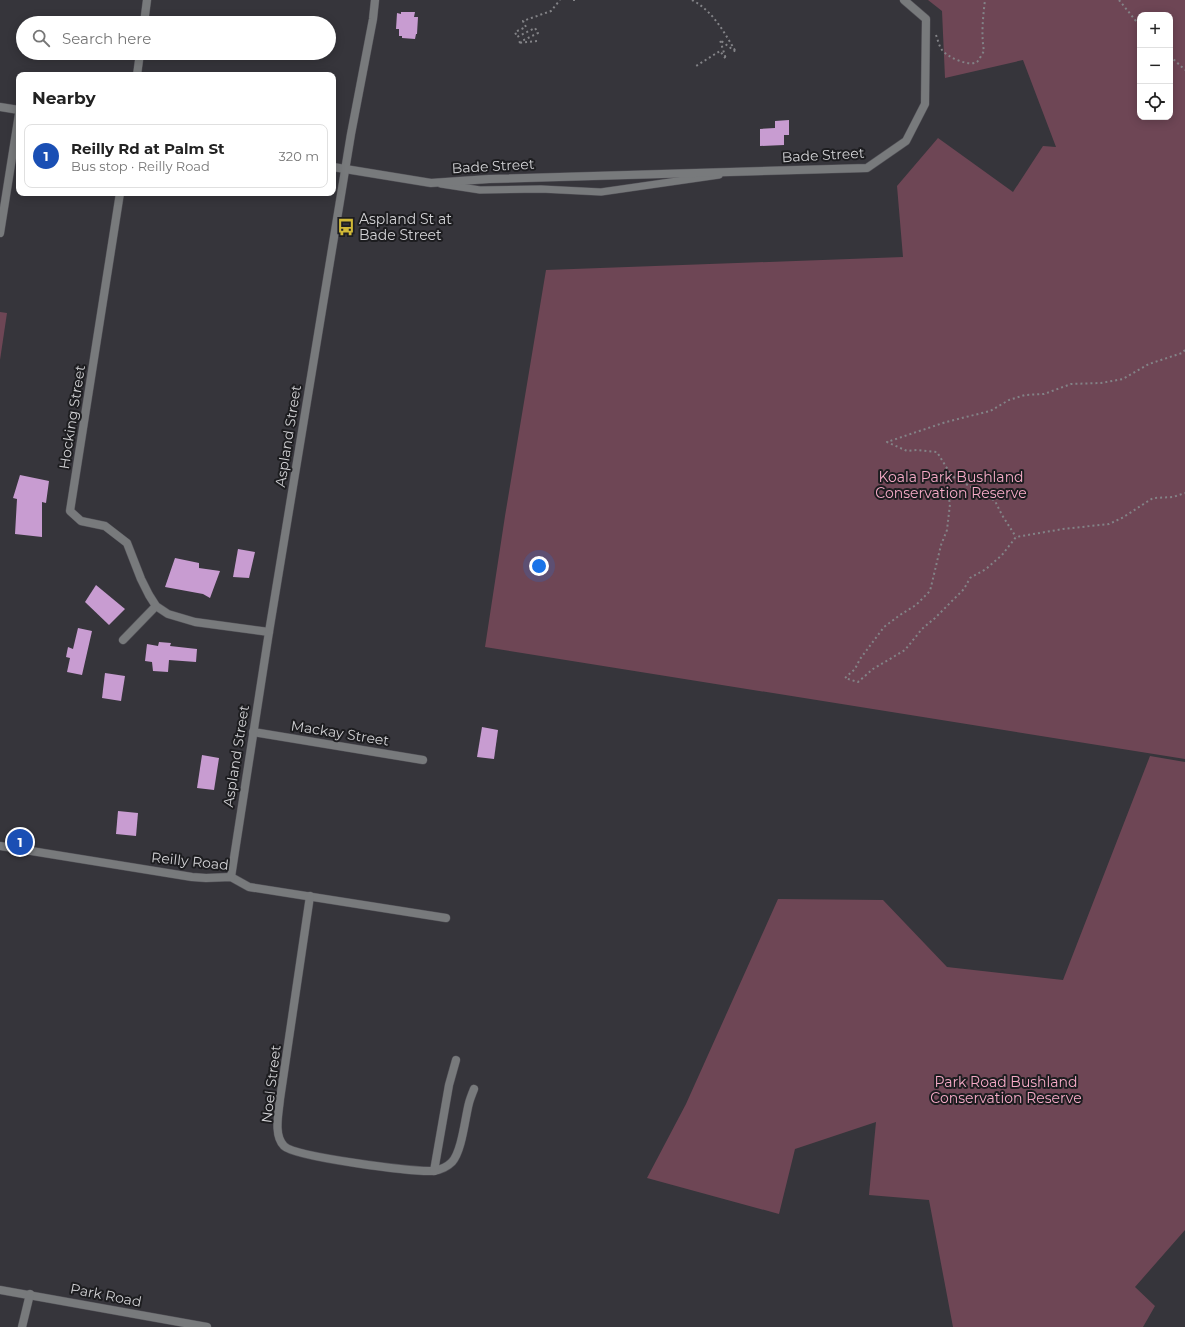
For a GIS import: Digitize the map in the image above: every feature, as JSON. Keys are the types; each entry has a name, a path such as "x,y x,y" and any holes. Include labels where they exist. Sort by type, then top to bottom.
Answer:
{"street":[{"path":"145,16 147,0"},
{"name":"Aspland Street","path":"231,877 268,632 345,170 375,0"},
{"name":"Bade Street","path":"336,168 431,183 489,179 867,168 906,141 925,104 926,19 904,0"},
{"path":"137,72 139,60"},
{"path":"0,107 16,110"},
{"path":"0,233 16,133"},
{"name":"Hocking Street","path":"120,196 70,511 81,521 105,526 127,543 140,579 156,606"},
{"path":"123,640 156,606 168,614 195,622 268,632"},
{"name":"Mackay Street","path":"253,732 422,760"},
{"name":"Reilly Road","path":"0,846 192,877 231,877 249,887 446,918"},
{"name":"Noel Street","path":"310,896 280,1099 278,1120 279,1139 284,1147 312,1156 399,1169 434,1171 443,1168 455,1157 464,1128 469,1102 474,1089"},
{"path":"434,1171 448,1086 456,1060"},
{"name":"Park Road","path":"0,1290 30,1294 207,1327"},
{"path":"22,1327 30,1294"}],"lane":[{"name":"Bade Street","path":"431,183 480,190 541,189 601,192 747,171"}],"path":[{"path":"537,41 518,42 538,33 535,28 517,37 515,32 526,27 523,21 551,11 560,0"},
{"path":"692,0 700,4 720,25 736,52 720,40 726,59 720,51 696,66"},
{"path":"934,31 942,51 959,61 969,64 976,62 984,51 982,42 982,18 985,0"},
{"path":"1119,0 1137,22"},
{"path":"1173,59 1185,70"},
{"path":"1016,537 994,500 958,481 950,473 937,452 917,450 907,451 886,442 946,422 990,411 1009,400 1025,395 1044,394 1071,384 1102,383 1123,380 1149,364 1182,353 1185,350"},
{"path":"950,473 947,490 950,504 947,530 941,544 930,591 916,605 884,627 860,659 855,669 845,678 858,682 873,669 905,650 922,629 935,618 964,588 970,578 986,569 1002,555 1016,537 1063,529 1109,524 1122,518 1153,498 1172,497 1185,493"}],"green space":[{"name":"Koala Park Bushland Conservation Reserve","path":"928,0 1185,0 1185,759 485,647 546,270 903,257 897,186 938,138 1013,192 1043,146 1056,147 1023,60 945,78 942,11"},
{"path":"0,312 7,313 0,360"},
{"name":"Park Road Bushland Conservation Reserve","path":"1150,756 1185,762 1185,1230 1135,1287 1155,1306 1143,1327 953,1327 929,1200 869,1195 876,1122 795,1149 779,1214 647,1178 686,1104 778,899 883,900 947,967 1063,980"}],"building":[{"path":"401,12 415,12 414,17 418,17 417,34 415,39 402,38 402,36 399,36 399,29 396,29 397,13 401,14"},
{"path":"789,120 789,135 784,135 784,145 760,146 760,129 775,128 775,121"},
{"path":"20,475 49,481 46,503 42,502 42,537 15,534 17,499 13,498"},
{"path":"238,549 255,552 249,578 233,577"},
{"path":"175,558 199,563 199,568 220,571 210,598 203,594 165,587"},
{"path":"96,585 125,609 109,625 85,602"},
{"path":"78,628 92,631 82,675 67,672 70,658 66,657 68,647 73,649"},
{"path":"159,642 171,643 170,646 197,649 196,662 169,660 168,672 153,671 152,662 145,661 147,644 158,646"},
{"path":"105,673 125,676 121,701 102,698"},
{"path":"482,727 498,730 494,759 477,757"},
{"path":"202,755 219,758 214,790 197,788"},
{"path":"118,811 138,813 136,836 116,834"}],"place":[{"name":"Aspland St at Bade Street","path":"346,227"},
{"name":"Reilly Rd at Palm St","path":"20,842"}]}
